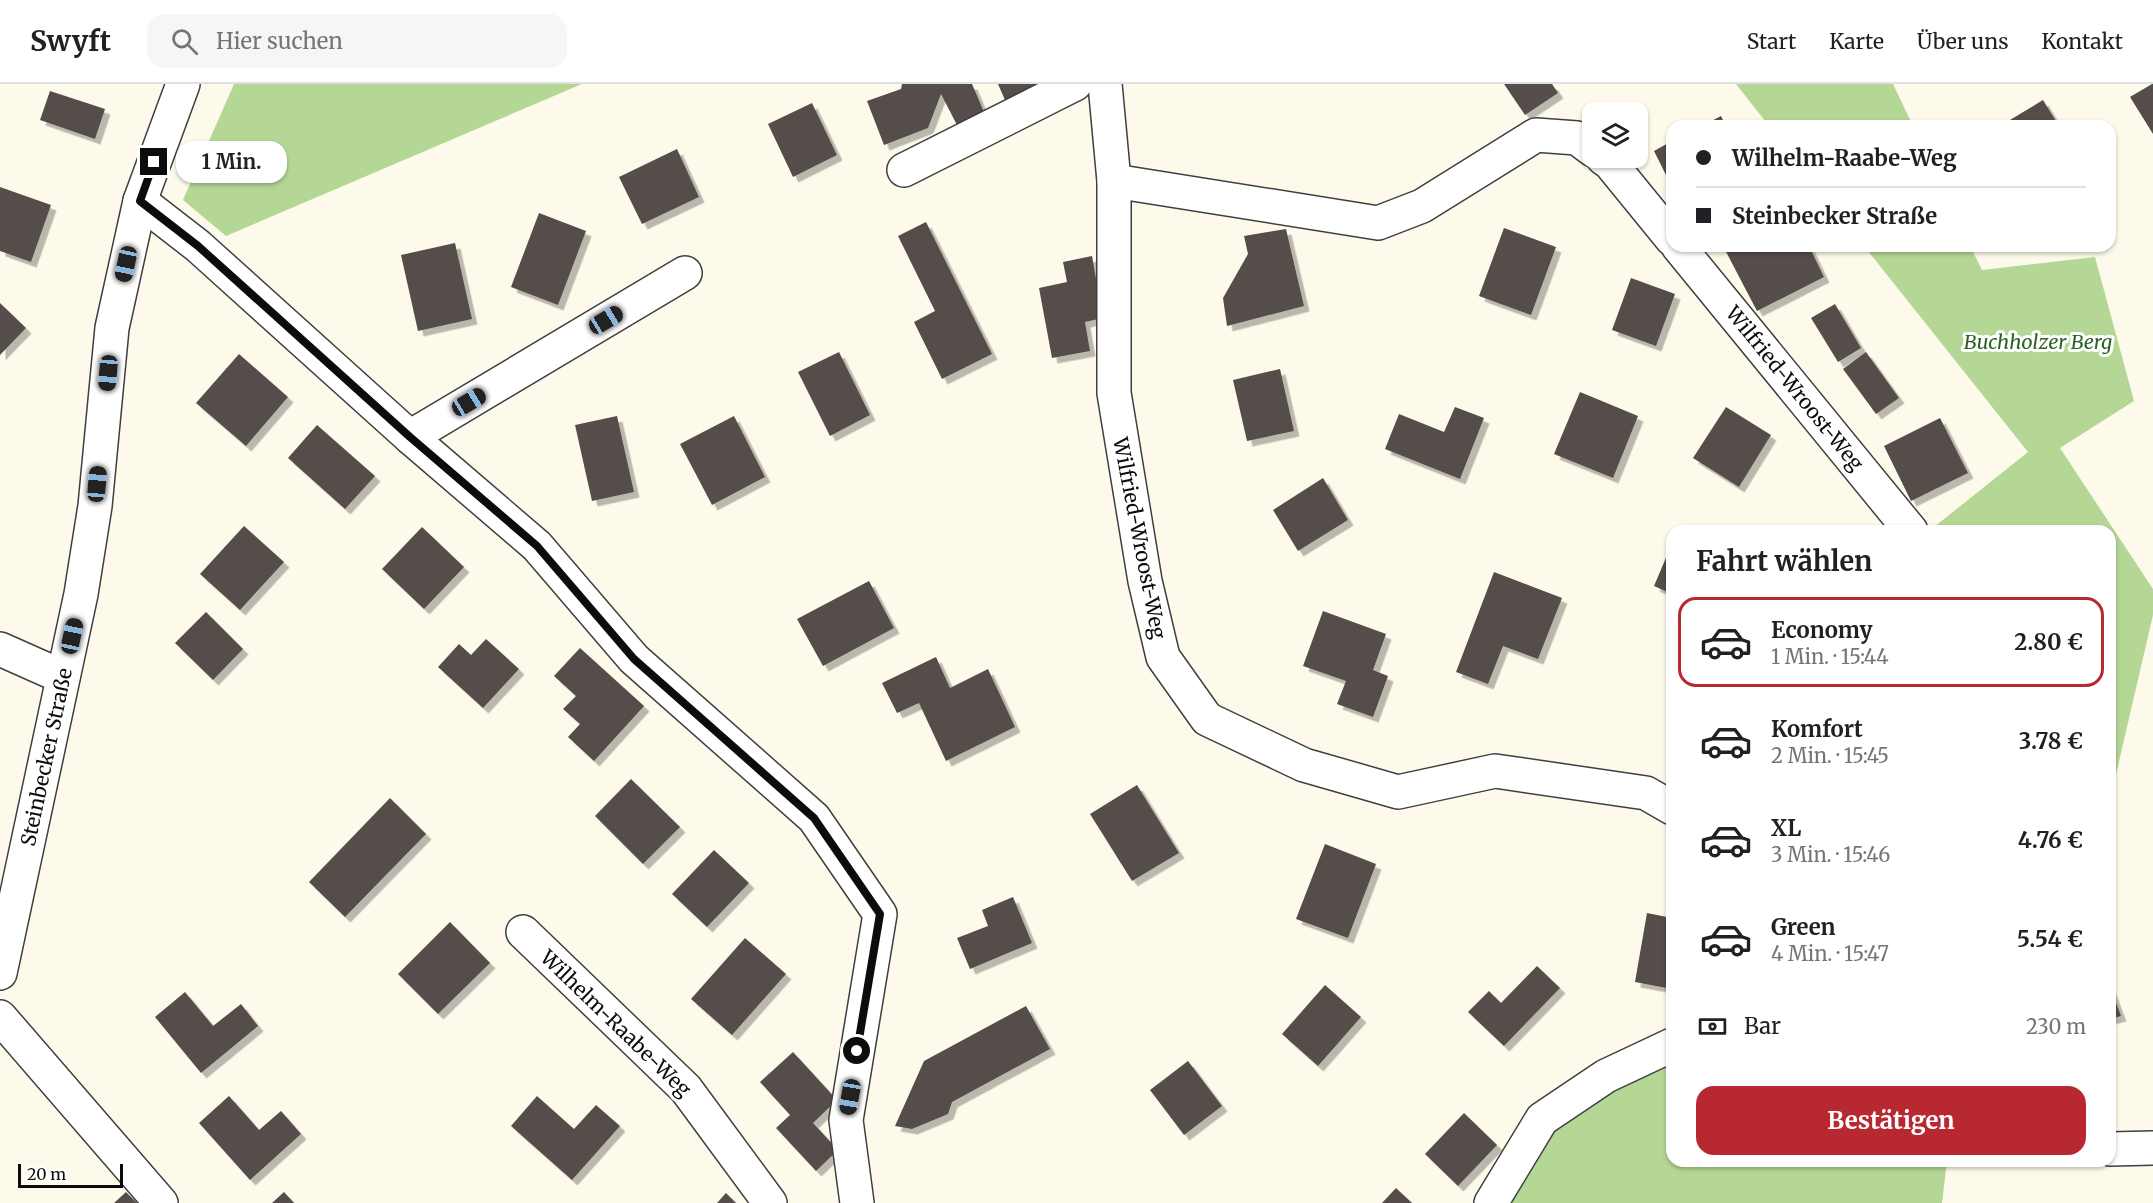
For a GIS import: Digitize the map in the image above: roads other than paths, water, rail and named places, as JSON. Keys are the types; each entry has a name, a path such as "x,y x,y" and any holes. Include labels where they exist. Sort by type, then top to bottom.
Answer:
{"street":[{"name":"Steinbecker Straße","path":"0,973 81,594 95,506 112,328 140,201 183,84"},
{"path":"904,170 1075,84"},
{"name":"Wilfried-Wroost-Weg","path":"1105,84 1114,181 1114,393 1145,581 1163,657 1207,719 1304,765 1398,792 1495,771 1646,793 1666,805"},
{"path":"1114,181 1377,223 1422,206 1536,135 1577,138 1582,142"},
{"path":"1614,168 1666,232"},
{"path":"140,201 198,246 410,437 537,546 634,659 814,818 880,914 846,1120 857,1203"},
{"name":"Wilfried-Wroost-Weg","path":"1683,252 1906,525"},
{"path":"410,437 685,273"},
{"path":"0,649 63,677"},
{"name":"Wilhelm-Raabe-Weg","path":"523,932 686,1089 770,1203"},
{"path":"0,1017 161,1203"},
{"path":"1491,1203 1542,1119 1606,1076 1666,1048"},
{"path":"2116,1149 2153,1148"}],"park label":[{"name":"Buchholzer Berg","path":"2038,341"}]}
